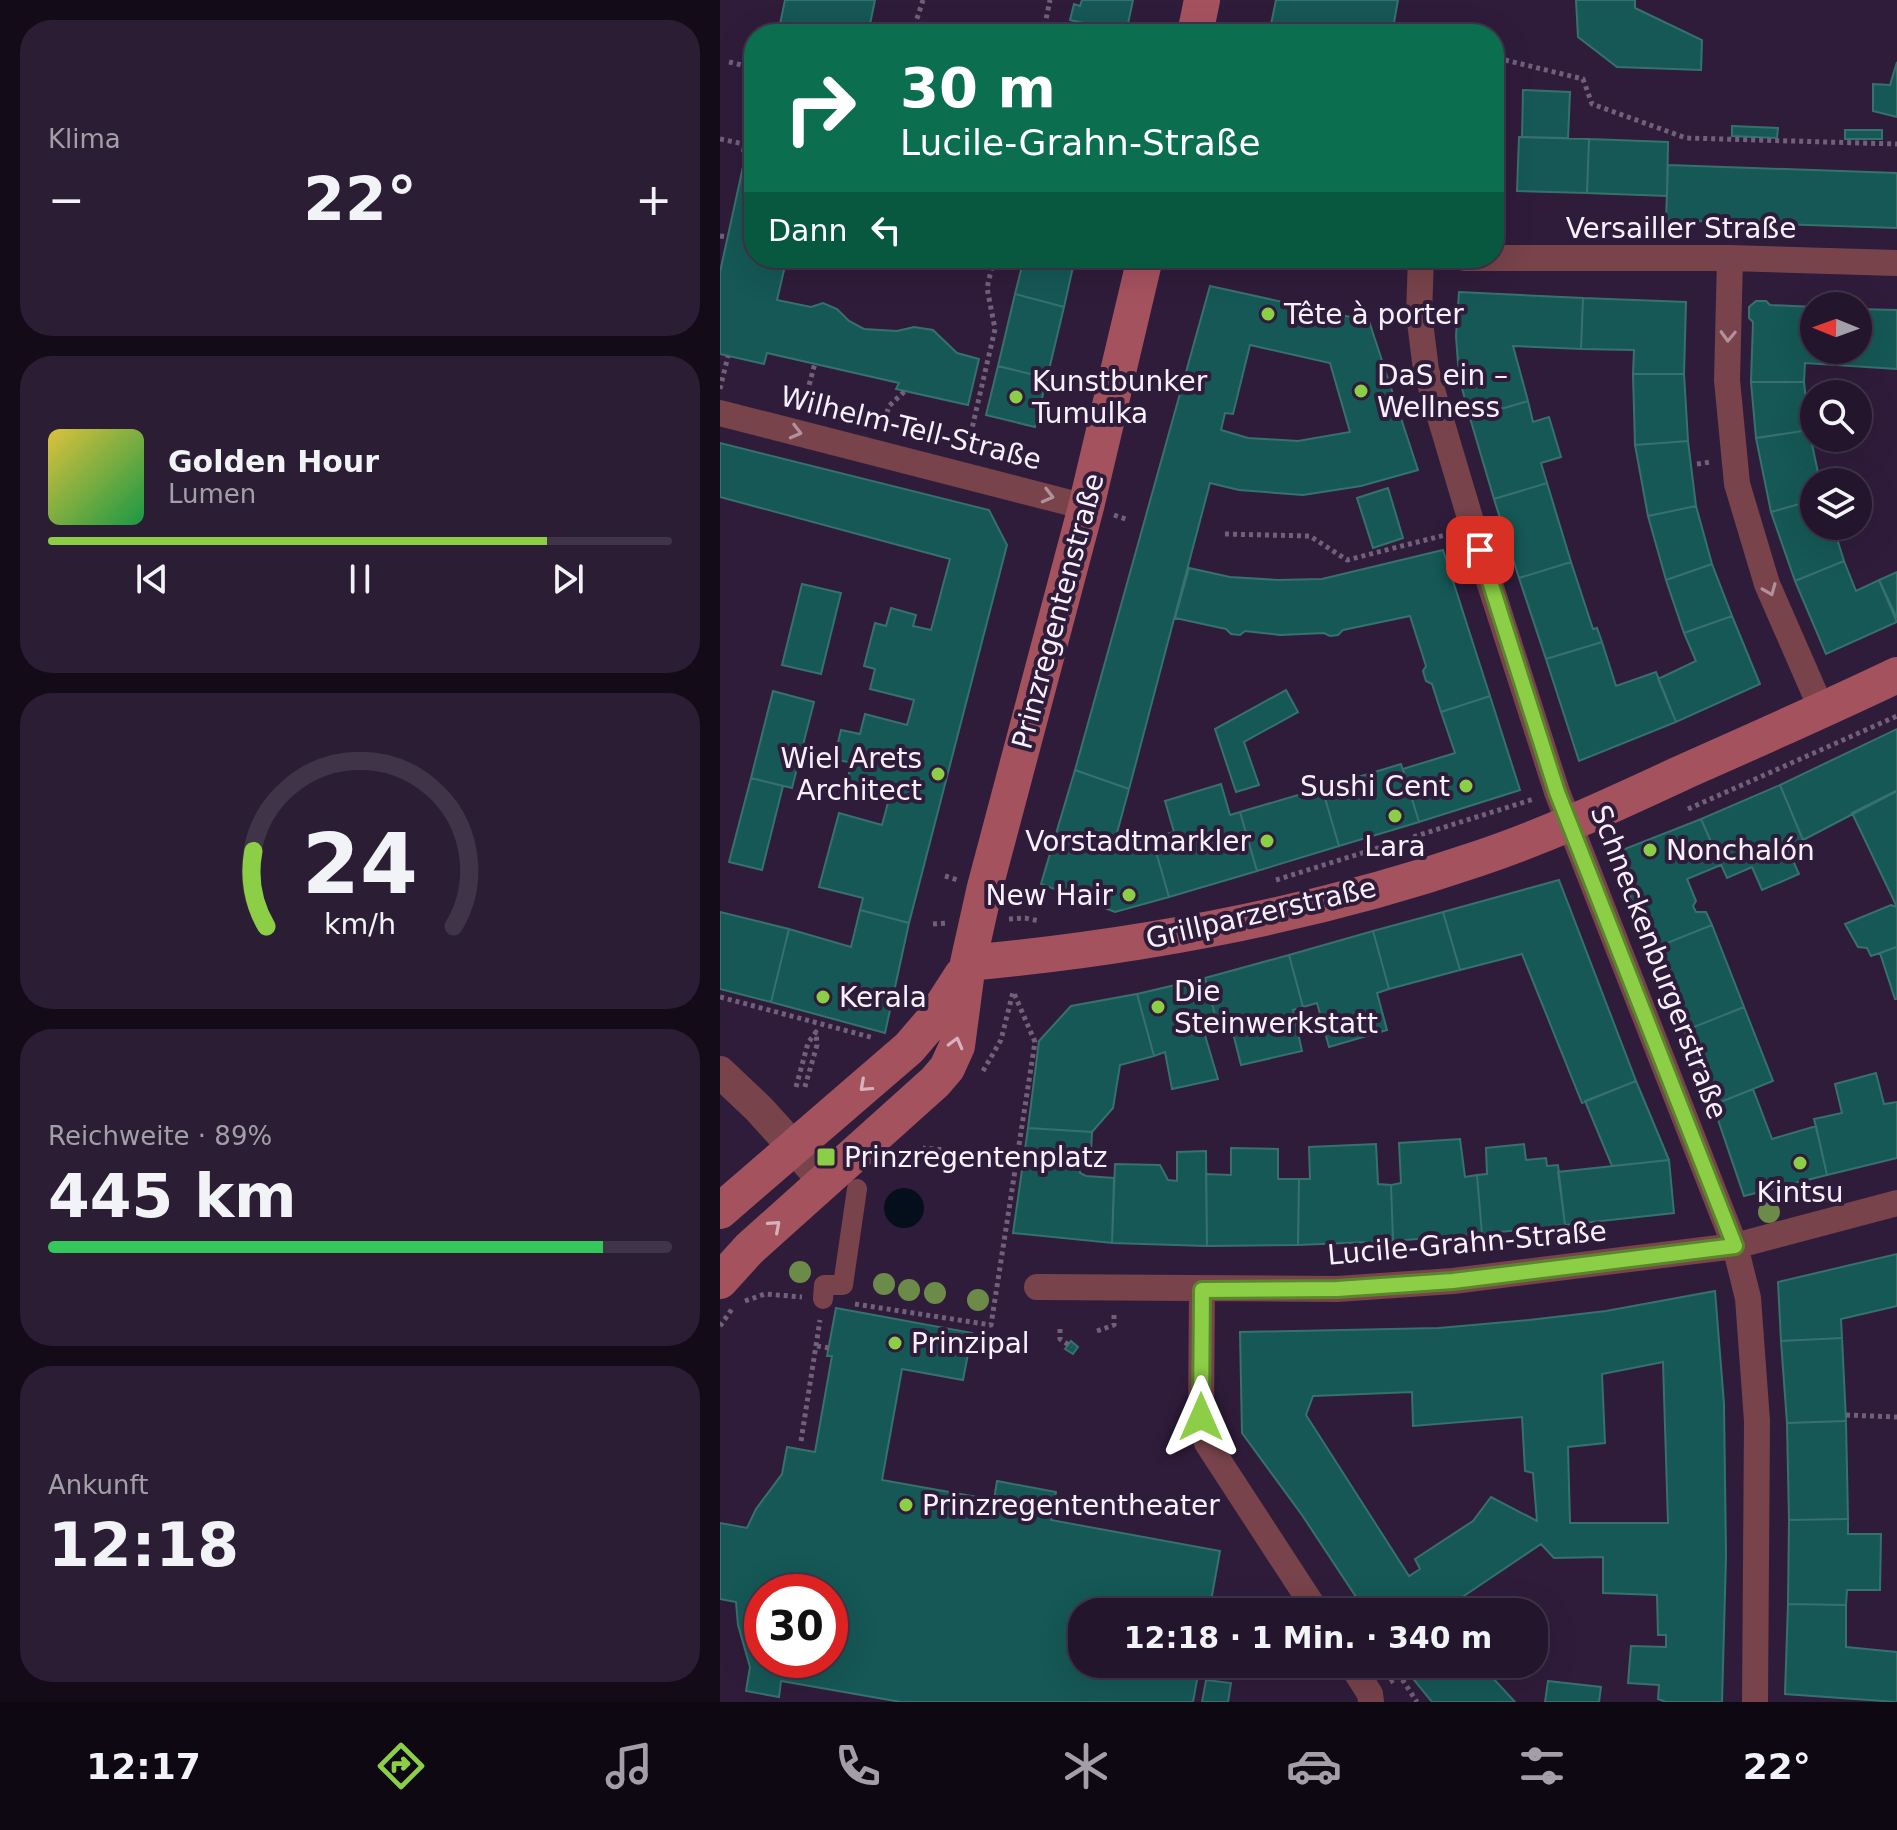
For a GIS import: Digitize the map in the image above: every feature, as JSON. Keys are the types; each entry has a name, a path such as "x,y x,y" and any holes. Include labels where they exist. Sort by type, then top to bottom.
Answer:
{"main road":[{"path":"1197,24 1202,0"},
{"name":"Prinzregentenstraße","path":"728,1293 749,1249 841,1186 947,1068 957,1046 968,963 985,887 1086,507 1143,268"},
{"name":"Grillparzerstraße","path":"968,963 1144,940 1302,908 1477,859 1564,808 1822,710 1897,675"},
{"name":"Prinzregentenstraße","path":"720,1211 795,1149 922,1035 968,963"}],"street":[{"name":"Versailler Straße","path":"1504,258 1730,258 1897,263"},
{"path":"1730,258 1727,380 1737,484 1767,584 1822,710"},
{"name":"Schneckenburgerstraße","path":"1421,268 1419,314 1426,370 1487,575 1564,808 1735,1246 1748,1298 1757,1421 1755,1702"},
{"name":"Wilhelm-Tell-Straße","path":"720,413 1086,507"},
{"path":"720,1072 795,1149 841,1186 843,1285 824,1285 823,1299"},
{"name":"Lucile-Grahn-Straße","path":"1037,1287 1337,1289 1453,1281 1735,1246 1897,1203"},
{"path":"1202,1290 1201,1417 1207,1443 1308,1598"},
{"path":"1360,1678 1370,1694 1371,1702"}],"path":[{"path":"915,24 923,0"},
{"path":"1045,24 1050,0"},
{"path":"1505,60 1583,79 1592,104 1686,138 1897,144"},
{"path":"729,62 744,66"},
{"path":"720,139 744,144"},
{"path":"720,236 727,237"},
{"path":"961,474 995,329 987,288 992,268"},
{"path":"720,390 728,356"},
{"path":"797,433 815,363"},
{"path":"876,453 889,406 905,391"},
{"path":"1225,534 1310,536 1347,560 1448,534"},
{"path":"1263,883 1564,808"},
{"path":"1025,918 1031,921 1052,920"},
{"path":"720,1326 728,1293 823,1299 991,1325 1035,1042 1013,991"},
{"path":"720,997 879,1039"},
{"path":"796,1087 808,1043 819,1023"},
{"path":"804,1090 817,1045 816,1032"},
{"path":"923,1148 969,1152 979,1158"},
{"path":"923,1158 1017,1161"},
{"path":"801,1441 819,1329"},
{"path":"1060,1329 1060,1339 1072,1347"},
{"path":"817,1346 829,1348"},
{"path":"1846,1415 1897,1417"}],"water":[{"path":"904,1188 918,1194 924,1208 918,1222 904,1228 890,1222 884,1208 890,1194"}],"building":[{"path":"785,0 875,0 870,24 780,24"},
{"path":"1082,0 1133,0 1128,24 1087,24 1070,20 1074,4 1080,6"},
{"path":"1276,0 1398,0 1394,24 1271,24"},
{"path":"1576,0 1635,0 1635,8 1702,40 1701,70 1617,67 1578,37"},
{"path":"1897,62 1897,117 1873,111 1873,84 1890,85"},
{"path":"1523,90 1570,92 1568,138 1522,137"},
{"path":"1732,126 1778,128 1777,138 1732,136"},
{"path":"1845,130 1882,130 1882,139 1845,139"},
{"path":"1519,137 1589,139 1587,193 1517,191"},
{"path":"1589,139 1668,142 1667,196 1587,193"},
{"path":"744,162 744,268 785,268 777,300 811,307 823,303 837,309 849,321 864,329 897,331 914,327 933,330 957,353 979,359 968,405 896,389 899,383 767,353 764,364 720,354 720,272"},
{"path":"1668,165 1897,173 1897,228 1666,220"},
{"path":"1022,268 1073,268 1064,307 1015,294"},
{"path":"1210,286 1369,321 1418,470 1361,486 1303,495 1239,490 1210,483 1129,789 1075,770","holes":["1250,345 1330,363 1350,432 1298,441 1248,438 1221,430 1225,413 1233,414"]},
{"path":"1459,292 1583,298 1581,349 1513,346 1528,401 1470,418 1459,377 1456,336"},
{"path":"1015,294 1064,307 1047,378 998,366"},
{"path":"1583,298 1686,302 1684,374 1633,374 1634,350 1581,349"},
{"path":"1756,301 1800,306 1800,364 1805,364 1804,380 1751,382 1753,322 1749,318 1749,307"},
{"path":"1872,309 1897,310 1897,369 1820,364 1872,364"},
{"name":"Kunstbunker Tumulka","path":"998,366 1047,378 1035,427 986,415"},
{"path":"1633,374 1684,374 1688,441 1635,445"},
{"path":"1751,382 1800,382 1800,431 1756,438"},
{"path":"1528,401 1533,422 1549,417 1561,457 1541,463 1547,483 1494,499 1470,418"},
{"path":"1800,431 1800,452 1814,452 1817,468 1800,468 1800,504 1771,512 1756,438"},
{"path":"1688,441 1696,506 1648,516 1635,445"},
{"path":"720,443 989,510 1007,545 909,923 860,910 863,898 819,887 839,813 882,825 889,799 845,787 852,763 834,759 841,730 860,734 865,714 907,725 914,700 870,689 875,669 864,666 875,623 886,626 891,608 916,615 913,626 931,630 950,559 720,497"},
{"path":"1547,483 1571,562 1519,578 1494,499"},
{"path":"1388,488 1403,538 1373,548 1357,498"},
{"path":"1800,504 1800,540 1837,540 1844,561 1795,581 1771,512"},
{"path":"1696,506 1712,564 1666,580 1648,516"},
{"path":"1443,550 1490,696 1441,712 1432,684 1426,681 1423,671 1426,666 1410,616 1343,630 1338,635 1330,636 1324,633 1280,635 1245,631 1240,635 1231,634 1226,629 1175,618 1189,568 1230,577 1322,579"},
{"path":"1844,561 1856,591 1879,580 1897,622 1826,654 1795,581"},
{"path":"1571,562 1593,629 1597,628 1602,642 1546,659 1519,578"},
{"path":"1712,564 1732,616 1684,633 1666,580"},
{"path":"1897,572 1897,618 1879,580"},
{"path":"802,584 841,593 821,674 782,665"},
{"path":"1732,616 1760,684 1676,722 1658,679 1696,661 1684,633"},
{"path":"1602,642 1616,686 1656,672 1676,722 1579,761 1546,659"},
{"path":"1286,690 1298,712 1244,742 1259,785 1236,792 1215,729"},
{"path":"773,691 814,702 792,788 751,778"},
{"path":"1490,696 1520,790 1419,822 1403,769 1455,753 1441,712"},
{"path":"1897,729 1897,791 1803,840 1780,785"},
{"path":"1401,764 1419,822 1339,846 1322,788"},
{"path":"1075,770 1129,789 1112,851 1152,838 1169,897 1115,912 1041,884"},
{"path":"751,778 783,786 762,870 729,862"},
{"path":"1221,784 1230,815 1240,812 1257,871 1169,897 1152,838 1174,832 1165,801"},
{"path":"1780,785 1803,840 1787,847 1799,874 1762,890 1752,867 1727,878 1701,819"},
{"path":"1322,788 1339,846 1257,871 1240,812"},
{"path":"1896,791 1897,794 1897,907 1852,813"},
{"path":"1701,819 1721,865 1687,879 1696,901 1693,906 1696,912 1706,912 1712,925 1652,949 1612,854"},
{"path":"1559,880 1636,1081 1582,1103 1522,954 1460,970 1443,912"},
{"path":"1891,905 1897,907 1897,947 1871,956 1867,948 1858,947 1845,924"},
{"path":"860,910 909,923 885,1033 771,1002 789,929 851,947"},
{"path":"720,912 789,929 771,1002 720,989"},
{"path":"1443,912 1460,970 1389,989 1373,931"},
{"path":"1712,925 1744,1007 1684,1031 1652,949"},
{"path":"1373,931 1389,989 1377,993 1387,1030 1329,1047 1317,1003 1303,1007 1289,955"},
{"path":"1897,947 1897,999 1895,999 1880,953"},
{"path":"1289,955 1303,1007 1293,1010 1302,1051 1241,1065 1231,1025 1219,1029 1205,978"},
{"path":"1205,978 1219,1029 1204,1032 1218,1079 1172,1089 1165,1052 1154,1056 1137,994"},
{"path":"1137,994 1154,1056 1120,1065 1113,1108 1092,1132 1028,1128 1039,1041 1071,1006"},
{"path":"1744,1007 1773,1081 1713,1105 1684,1031"},
{"path":"1876,1073 1884,1104 1897,1102 1897,1158 1827,1175 1814,1119 1842,1113 1835,1084"},
{"path":"1636,1081 1669,1160 1612,1166 1585,1101"},
{"path":"1753,1089 1772,1139 1816,1126 1827,1175 1744,1196 1713,1105"},
{"path":"1028,1128 1092,1132 1091,1152 1080,1162 1080,1173 1114,1178 1112,1243 1013,1233"},
{"path":"1460,1139 1465,1177 1477,1175 1482,1234 1393,1241 1391,1185 1401,1183 1399,1143"},
{"path":"1376,1144 1378,1184 1391,1185 1393,1241 1298,1245 1299,1179 1310,1179 1309,1147"},
{"path":"1524,1144 1526,1160 1546,1158 1547,1166 1558,1165 1565,1225 1482,1234 1477,1175 1487,1174 1486,1148"},
{"path":"1231,1148 1278,1149 1278,1179 1299,1179 1298,1245 1207,1246 1206,1174 1231,1175"},
{"path":"1206,1151 1207,1246 1112,1243 1115,1164 1160,1165 1168,1180 1177,1181 1177,1152"},
{"path":"1669,1160 1674,1213 1565,1225 1558,1172"},
{"path":"1897,1254 1897,1306 1841,1319 1842,1338 1781,1341 1778,1282"},
{"path":"1715,1291 1724,1404 1726,1556 1722,1702 1666,1702 1658,1699 1659,1685 1628,1683 1631,1646 1666,1647 1666,1635 1658,1635 1657,1595 1603,1593 1603,1557 1554,1558 1541,1544 1461,1598 1357,1598 1302,1515 1242,1433 1240,1332 1439,1328 1606,1311","holes":["1663,1362 1668,1523 1570,1523 1568,1447 1605,1443 1602,1374","1412,1392 1413,1426 1522,1417 1525,1471 1533,1473 1537,1521 1491,1497 1473,1521 1415,1559 1420,1569 1409,1576 1306,1415 1313,1396"]},
{"name":"Prinzregententheater","path":"836,1308 972,1333 963,1380 902,1369 882,1480 994,1500 997,1481 1056,1492 1051,1520 1220,1551 1212,1598 1068,1598 1068,1678 1197,1678 1193,1702 901,1702 781,1681 779,1697 746,1691 748,1678 848,1678 848,1574 744,1574 744,1646 736,1602 720,1599 720,1523 747,1528 756,1509 782,1474 787,1447 815,1452 832,1356 827,1356"},
{"path":"1842,1338 1846,1421 1787,1423 1781,1341"},
{"path":"1071,1341 1078,1347 1073,1354 1065,1349"},
{"path":"1846,1421 1848,1519 1789,1520 1787,1423"},
{"path":"1848,1519 1848,1534 1881,1534 1880,1590 1847,1590 1846,1605 1788,1604 1789,1520"},
{"path":"1788,1604 1846,1605 1846,1647 1897,1652 1897,1702 1785,1694"},
{"path":"1412,1678 1493,1678 1515,1702 1432,1702"},
{"path":"1206,1680 1231,1683 1228,1702 1202,1702"},
{"path":"1548,1681 1601,1687 1599,1702 1545,1702"}],"place":[{"name":"Tête à porter","path":"1268,314"},
{"name":"DaS ein – Wellness","path":"1361,391"},
{"name":"Kunstbunker Tumulka","path":"1016,397"},
{"name":"Wiel Arets Architect","path":"938,774"},
{"name":"Sushi Cent","path":"1466,786"},
{"name":"Lara","path":"1395,816"},
{"name":"Vorstadtmarkler","path":"1267,841"},
{"name":"Nonchalón","path":"1650,850"},
{"name":"New Hair","path":"1129,895"},
{"name":"Kerala","path":"823,997"},
{"name":"Die Steinwerkstatt","path":"1158,1007"},
{"name":"Prinzregentenplatz","path":"826,1157"},
{"name":"Kintsu","path":"1800,1163"},
{"name":"Prinzipal","path":"895,1343"},
{"name":"Prinzregententheater","path":"906,1505"}],"route":[{"path":"1201,1417 1202,1290 1337,1289 1453,1281 1735,1246 1557,792 1480,550"}]}
